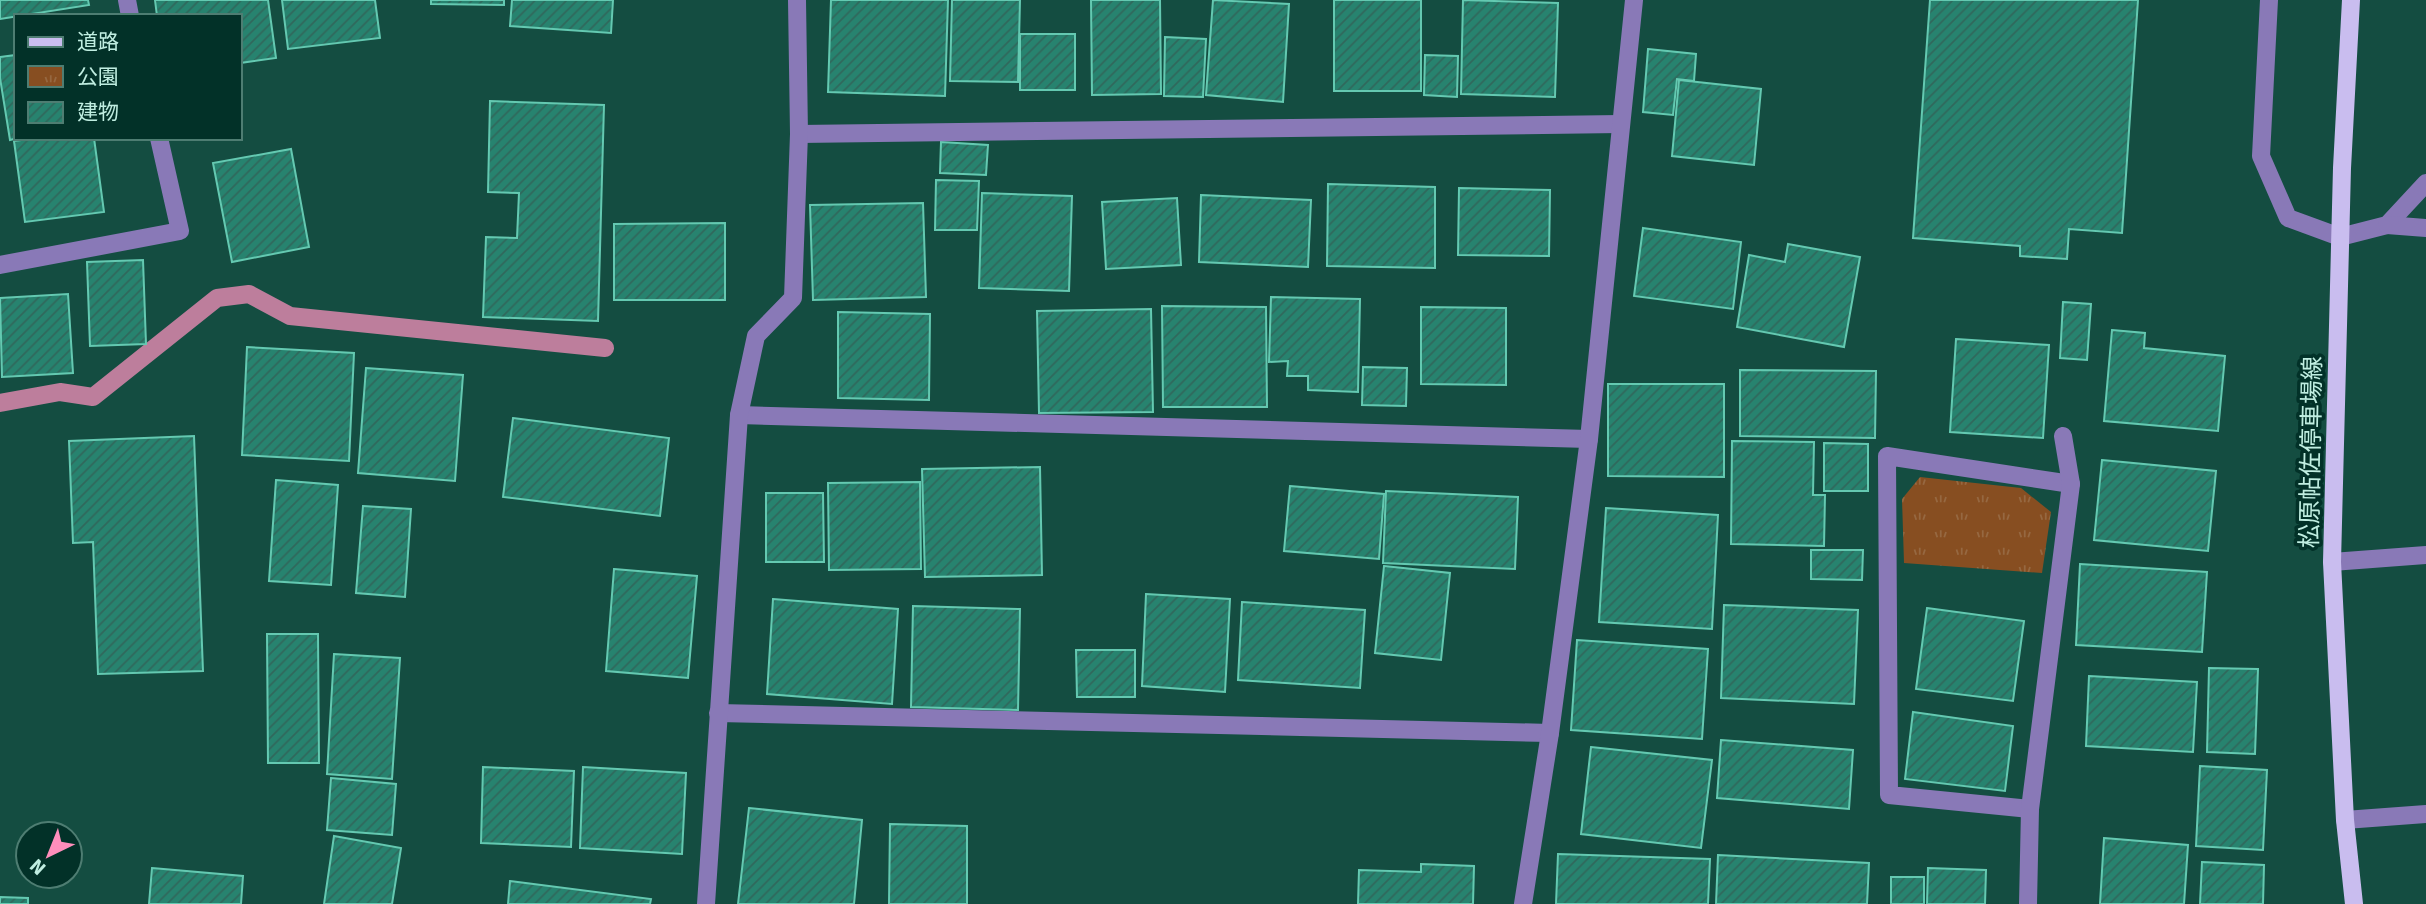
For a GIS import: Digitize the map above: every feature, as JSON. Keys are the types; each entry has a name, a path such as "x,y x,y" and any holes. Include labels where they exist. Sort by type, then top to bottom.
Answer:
{"main road":[{"name":"松原帖佐停車場線","path":"2351,0 2342,168 2332,562 2345,820 2354,904"}],"street":[{"path":"706,904 739,415 756,335 793,298 799,134 797,0"},
{"path":"1523,904 1589,439 1634,0"},
{"path":"2269,0 2261,156 2288,218 2340,237 2387,225 2426,228"},
{"path":"799,134 1620,124"},
{"path":"0,265 180,231 159,140"},
{"path":"2387,225 2426,183"},
{"path":"739,415 1589,439"},
{"path":"2028,904 2030,809 2071,484 2063,436"},
{"path":"2030,809 1889,796 1887,456 2071,484"},
{"path":"2332,562 2426,555"},
{"path":"718,713 1549,733"},
{"path":"2345,820 2426,814"}],"green space":[{"path":"1920,477 2021,488 2051,512 2042,573 1904,563 1902,499"}],"building":[{"path":"0,0 88,0 89,5 32,14 14,14 14,17 0,19"},
{"path":"155,0 268,0 276,58 242,63 242,14 157,14"},
{"path":"282,0 375,0 380,38 288,49"},
{"path":"431,0 504,0 504,5 431,4"},
{"path":"512,0 613,0 611,33 510,26"},
{"path":"831,0 948,0 945,96 828,92"},
{"path":"952,0 1020,0 1018,82 950,81"},
{"path":"1091,0 1160,0 1161,94 1092,95"},
{"path":"1213,0 1289,4 1283,102 1206,95"},
{"path":"1334,0 1421,0 1421,91 1334,91"},
{"path":"1463,0 1558,3 1555,97 1461,94"},
{"path":"1930,0 2138,0 2122,233 2069,229 2067,259 2020,256 2020,246 1913,238"},
{"path":"1020,34 1075,34 1075,90 1020,90"},
{"path":"1165,37 1206,39 1203,97 1164,96"},
{"path":"1648,49 1696,54 1694,81 1677,79 1673,115 1643,112"},
{"path":"14,55 14,139 10,140 0,78 0,57"},
{"path":"1425,55 1458,56 1457,97 1424,95"},
{"path":"1679,80 1761,89 1754,165 1672,156"},
{"path":"490,101 604,105 598,321 483,317 486,237 517,238 519,193 488,192"},
{"path":"94,140 104,212 25,222 14,141"},
{"path":"941,142 988,145 986,175 940,173"},
{"path":"291,149 309,247 232,262 213,163"},
{"path":"936,180 979,181 977,230 935,230"},
{"path":"1328,184 1435,187 1435,268 1327,266"},
{"path":"1459,188 1550,190 1549,256 1458,255"},
{"path":"982,193 1072,196 1069,291 979,288"},
{"path":"1201,195 1311,200 1308,267 1199,262"},
{"path":"1177,198 1181,265 1106,269 1102,202"},
{"path":"923,203 926,297 813,300 810,205"},
{"path":"725,223 725,300 614,300 614,224"},
{"path":"1643,228 1741,242 1733,309 1634,296"},
{"path":"1788,244 1860,257 1844,347 1737,327 1749,255 1785,262"},
{"path":"143,260 146,344 90,346 87,262"},
{"path":"68,294 73,373 2,377 0,298"},
{"path":"1271,297 1360,299 1358,392 1308,390 1308,376 1287,376 1288,361 1269,362"},
{"path":"2063,302 2091,304 2087,360 2060,358"},
{"path":"1162,306 1266,307 1267,407 1163,407"},
{"path":"1421,307 1506,308 1506,385 1421,384"},
{"path":"1151,309 1153,412 1039,413 1037,311"},
{"path":"838,312 930,314 929,400 838,398"},
{"path":"2112,330 2145,333 2144,348 2225,356 2218,431 2104,421"},
{"path":"1956,339 2049,345 2043,438 1950,432"},
{"path":"247,347 354,353 349,461 242,455"},
{"path":"1363,367 1407,368 1406,406 1362,405"},
{"path":"366,368 463,375 455,481 358,473"},
{"path":"1740,370 1876,371 1875,438 1740,436"},
{"path":"1608,384 1724,384 1724,477 1608,476"},
{"path":"513,418 669,438 660,516 503,497"},
{"path":"194,436 203,671 98,674 93,542 73,543 69,441"},
{"path":"1732,441 1814,442 1813,495 1825,495 1824,546 1731,544"},
{"path":"1824,443 1868,444 1868,491 1824,491"},
{"path":"2102,460 2216,471 2208,551 2094,540"},
{"path":"1040,467 1042,575 925,577 922,469"},
{"path":"276,480 338,485 331,585 269,581"},
{"path":"920,482 921,569 829,570 828,483"},
{"path":"1290,486 1384,494 1379,559 1284,551"},
{"path":"1386,491 1518,497 1515,569 1383,563"},
{"path":"766,493 823,493 824,562 766,562"},
{"path":"363,506 411,509 405,597 356,593"},
{"path":"1606,508 1718,515 1712,629 1599,622"},
{"path":"1811,550 1863,550 1862,580 1811,579"},
{"path":"2080,564 2207,572 2202,652 2076,645"},
{"path":"1384,566 1450,573 1441,660 1375,653"},
{"path":"614,569 697,576 688,678 606,671"},
{"path":"1146,594 1230,599 1225,692 1142,686"},
{"path":"773,599 898,609 892,704 767,694"},
{"path":"1242,602 1365,610 1360,688 1238,680"},
{"path":"1724,605 1858,610 1854,704 1721,698"},
{"path":"913,606 1020,609 1018,710 911,707"},
{"path":"1927,608 2024,621 2013,701 1916,689"},
{"path":"267,634 318,634 319,763 268,763"},
{"path":"1577,640 1708,649 1702,739 1571,730"},
{"path":"1076,650 1135,650 1135,697 1077,697"},
{"path":"334,654 400,658 392,779 327,774"},
{"path":"2209,668 2258,669 2255,754 2207,752"},
{"path":"2089,676 2197,682 2193,752 2086,746"},
{"path":"1913,712 2013,726 2005,791 1905,779"},
{"path":"1721,740 1853,750 1849,809 1717,798"},
{"path":"1591,747 1712,760 1701,848 1581,834"},
{"path":"2200,766 2267,770 2263,850 2196,846"},
{"path":"483,767 574,771 571,847 481,843"},
{"path":"583,767 686,773 682,854 580,848"},
{"path":"331,778 396,784 392,835 327,830"},
{"path":"749,808 862,820 854,904 738,904"},
{"path":"890,824 967,826 967,904 889,904"},
{"path":"334,836 401,848 392,904 324,904"},
{"path":"2104,838 2188,845 2184,904 2100,904"},
{"path":"1558,854 1710,859 1708,904 1556,904"},
{"path":"1718,855 1869,863 1867,904 1716,904"},
{"path":"2202,862 2264,865 2263,904 2200,904"},
{"path":"1421,864 1474,866 1473,904 1358,904 1359,870 1421,872"},
{"path":"152,868 243,876 241,904 149,904"},
{"path":"1928,868 1986,870 1985,904 1927,904"},
{"path":"1891,877 1924,877 1924,904 1891,904"},
{"path":"510,881 651,899 650,904 508,904"},
{"path":"0,897 28,898 28,904 0,904"}],"waterway":[{"path":"0,403 60,392 93,397 217,298 249,294 290,316 605,348"}]}
